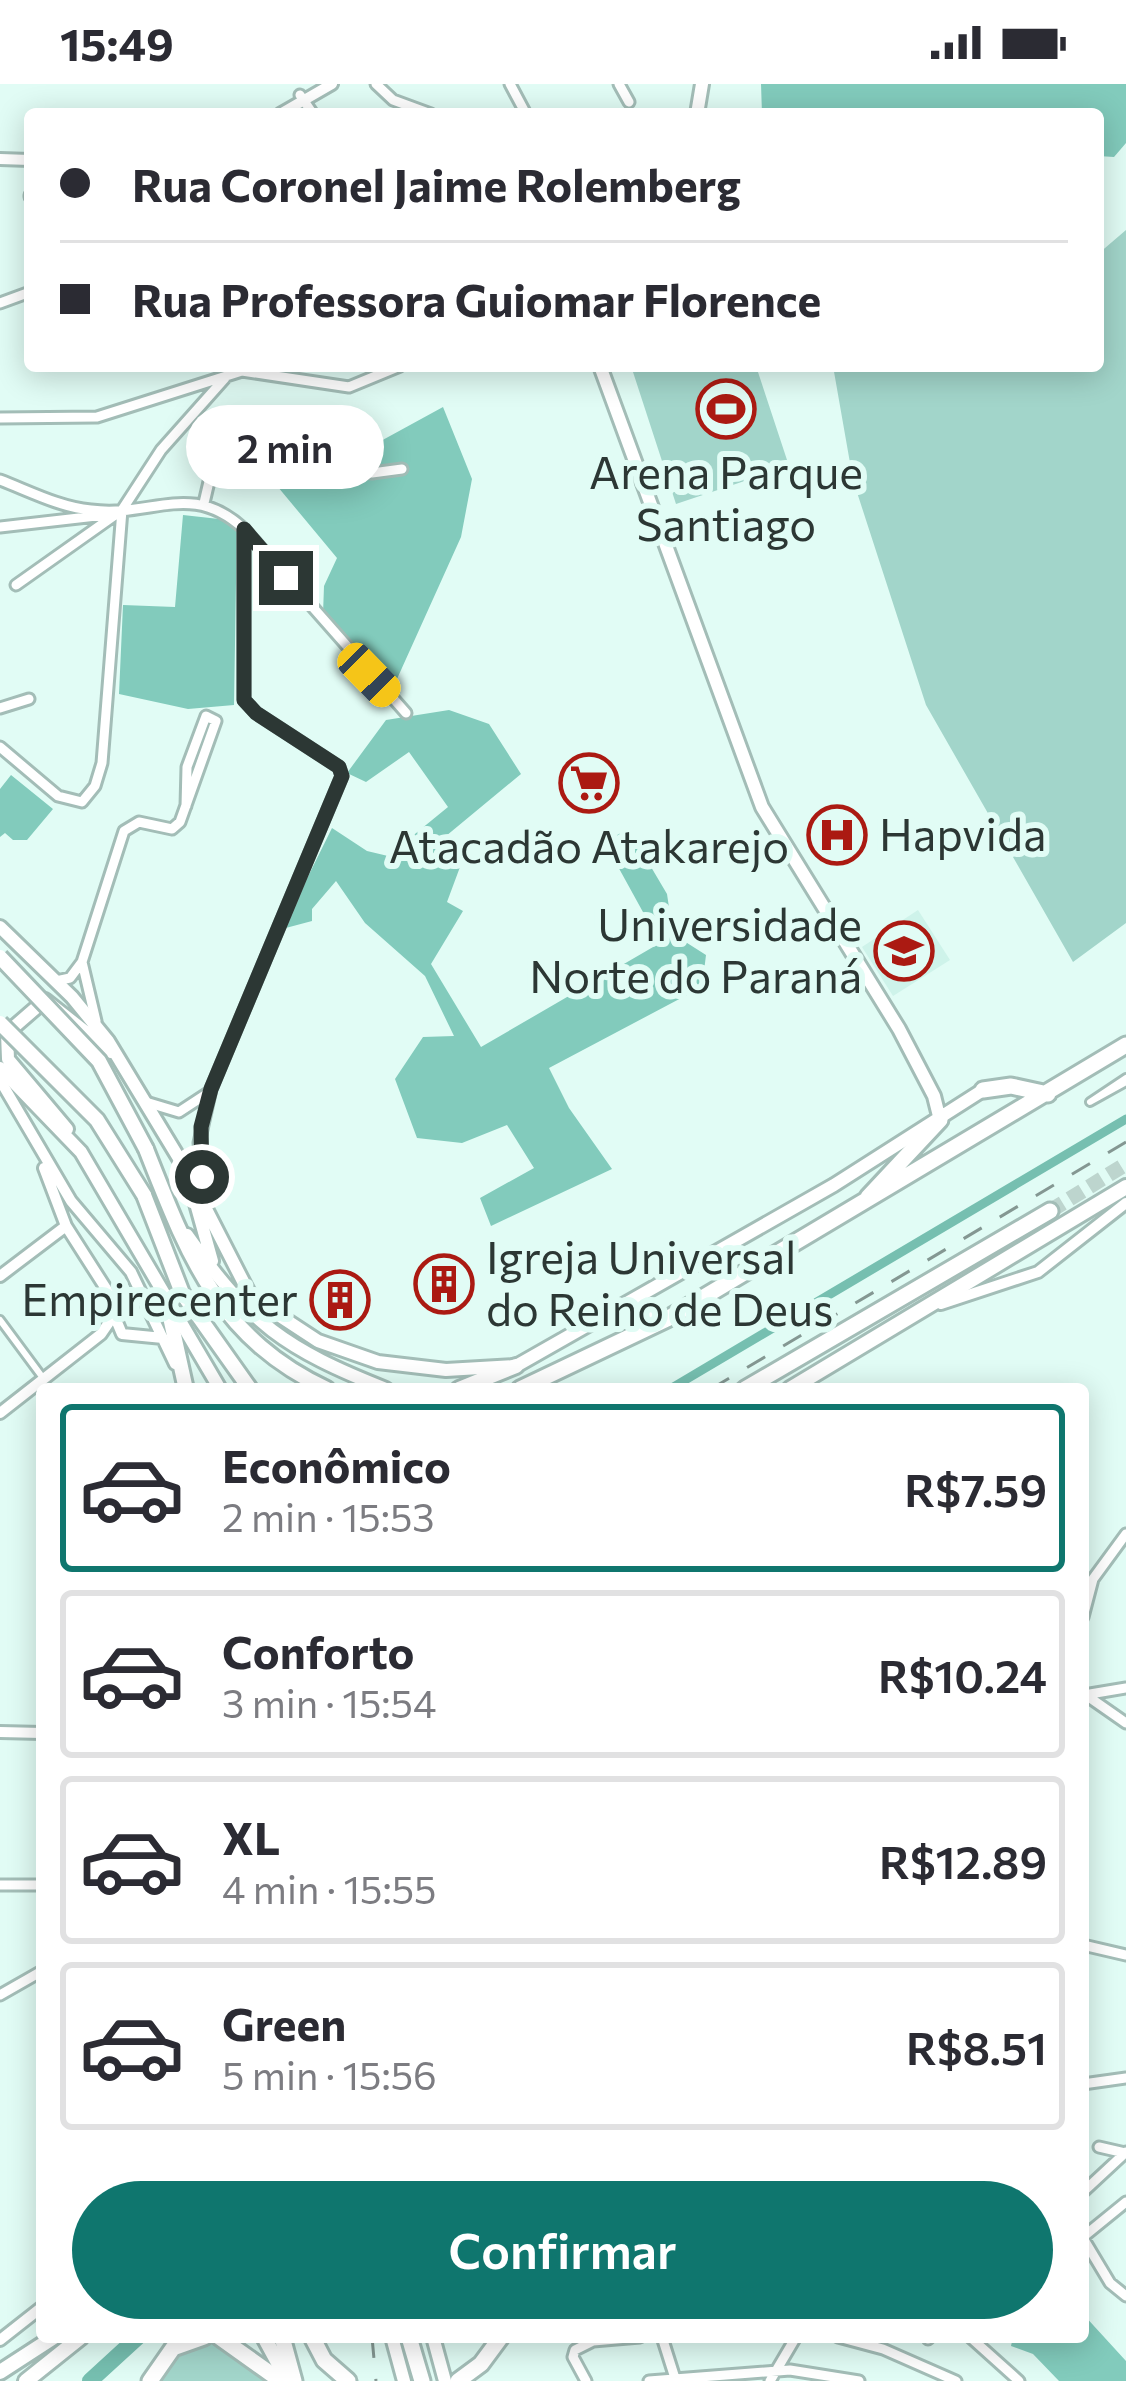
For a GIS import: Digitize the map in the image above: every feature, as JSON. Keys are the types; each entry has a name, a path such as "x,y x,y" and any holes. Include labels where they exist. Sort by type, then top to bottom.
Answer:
{"highway":[{"path":"530,1383 667,1318 1126,1045"},
{"path":"983,1090 1011,1086 1048,1094"},
{"path":"852,1212 940,1120"},
{"path":"755,1383 1050,1211"},
{"path":"599,1318 667,1318"},
{"path":"150,2381 173,2348 187,2343"},
{"path":"228,2343 288,2381"},
{"path":"283,2343 288,2381"},
{"path":"317,2343 342,2376"},
{"path":"411,2343 422,2381"},
{"path":"458,2381 481,2364 497,2343"}],"main road":[{"path":"602,372 762,807 934,1096 940,1120"},
{"path":"0,927 99,1028 186,1170 250,1297 318,1341 397,1365 516,1366"},
{"path":"0,957 99,1061 146,1150 206,1284 235,1325 270,1358 316,1383"},
{"path":"117,1056 45,1000 7,1033 8,1059 46,1100 81,1152 217,1383"},
{"path":"0,1023 97,1120 144,1195 182,1293 246,1383"},
{"path":"0,1068 81,1152"},
{"path":"474,1383 516,1366 940,1120 983,1090"},
{"path":"934,1096 954,1109"},
{"path":"186,1170 222,1284"},
{"path":"790,1383 916,1315 1126,1187"},
{"path":"172,1215 222,1284 266,1330 372,1383"},
{"path":"166,1299 184,1383"},
{"path":"790,1383 797,1358"},
{"path":"2,2372 44,2343"},
{"path":"26,2381 74,2343"},
{"path":"267,2343 288,2381"},
{"path":"394,2343 404,2381"},
{"path":"435,2343 445,2381"}],"street":[{"path":"289,108 332,84"},
{"path":"376,84 392,100 414,108"},
{"path":"619,84 629,102"},
{"path":"303,98 309,108"},
{"path":"0,418 97,417 237,372"},
{"path":"261,372 349,386 385,372"},
{"path":"16,584 122,510 161,450 226,378"},
{"path":"204,503 214,456 247,438 271,443 317,466 373,472 402,469"},
{"path":"0,480 77,508 122,510 204,503 244,529 406,713"},
{"path":"0,526 73,522 122,510"},
{"path":"0,748 67,801 82,802 95,787 102,763 122,510"},
{"path":"207,1211 199,1143 211,1089 342,776 339,767 256,713 244,700 244,529"},
{"path":"0,708 29,699"},
{"path":"56,981 70,977 82,962 124,831 139,822 172,829 186,806 216,722 206,716 187,767 186,806"},
{"path":"82,962 99,1028"},
{"path":"0,1080 71,1202 131,1272 183,1383"},
{"path":"1126,1080 1090,1102 1126,1080"},
{"path":"139,1098 179,1112 196,1105 211,1089"},
{"path":"34,1142 66,1226 112,1298 122,1334 148,1333 165,1340"},
{"path":"916,1315 1038,1272 1126,1203"},
{"path":"0,1276 66,1226"},
{"path":"37,1383 101,1334 114,1315"},
{"path":"0,1320 43,1378"},
{"path":"0,1413 36,1384"},
{"path":"1089,1594 1093,1579 1126,1534"},
{"path":"1089,1693 1126,1688"},
{"path":"1089,1698 1126,1724"},
{"path":"0,1732 36,1733"},
{"path":"0,1885 36,1885"},
{"path":"1089,1946 1126,1955"},
{"path":"0,1995 36,1974"},
{"path":"1089,2083 1126,2078"},
{"path":"1099,2147 1125,2153"},
{"path":"1089,2186 1125,2153"},
{"path":"1089,2232 1126,2202"},
{"path":"1089,2247 1110,2283 1126,2296"},
{"path":"0,2340 36,2312"},
{"path":"586,2381 572,2357 589,2343"},
{"path":"664,2343 674,2375"},
{"path":"770,2381 792,2343"},
{"path":"860,2343 951,2380"},
{"path":"977,2343 1018,2381"},
{"path":"650,2381 674,2375 776,2370 859,2381"}],"shaded area":[{"path":"1126,230 1126,923 1073,962 926,705 853,480 834,372 1104,372 1104,249"},
{"path":"633,372 758,372 789,466 676,504"},
{"name":"Universidade Norte do Paraná","path":"918,910 950,960 893,996 862,947"},
{"path":"189,2343 216,2343 230,2347 269,2381 156,2381"}],"green space":[{"path":"761,84 1126,84 1126,143 1114,157 1104,156 1104,108 762,108"},
{"path":"443,407 472,479 461,537 392,690 323,614 324,586 337,558 258,463 268,448 314,471 362,464 368,448"},
{"path":"183,515 237,521 234,705 188,709 119,694 123,605 175,607"},
{"path":"449,710 489,724 521,774 446,836 460,867 447,902 463,911 431,964 481,1047 660,943 605,843 628,828 667,894 673,934 706,955 702,987 549,1068 569,1108 612,1169 491,1226 480,1198 534,1168 507,1125 462,1143 417,1138 395,1079 423,1037 454,1036 425,976 365,923 336,881 312,909 312,921 282,929 332,828 367,851 388,856 448,807 409,752 366,782 347,773 386,720"},
{"path":"11,775 53,809 27,840 13,840 5,833 0,837 0,789"},
{"path":"1089,2321 1126,2361 1126,2381 1059,2381 1033,2354 1011,2346 1089,2343"}],"waterway":[{"path":"680,1383 1126,1119"},
{"path":"90,2381 131,2343"}],"tunnel":[{"path":"1050,1211 1126,1164"}],"railway":[{"path":"721,1383 1126,1142"},
{"path":"373,2343 376,2381"}],"place":[{"name":"Arena Parque Santiago","path":"726,409"},
{"name":"Atacadão Atakarejo","path":"589,783"},
{"name":"Hapvida","path":"837,835"},
{"name":"Universidade Norte do Paraná","path":"904,951"},
{"name":"Igreja Universal do Reino de Deus","path":"444,1284"},
{"name":"Empirecenter","path":"340,1300"}],"route":[{"path":"202,1177 199,1143 211,1089 342,776 339,767 256,713 244,700 244,529 286,578"}]}
